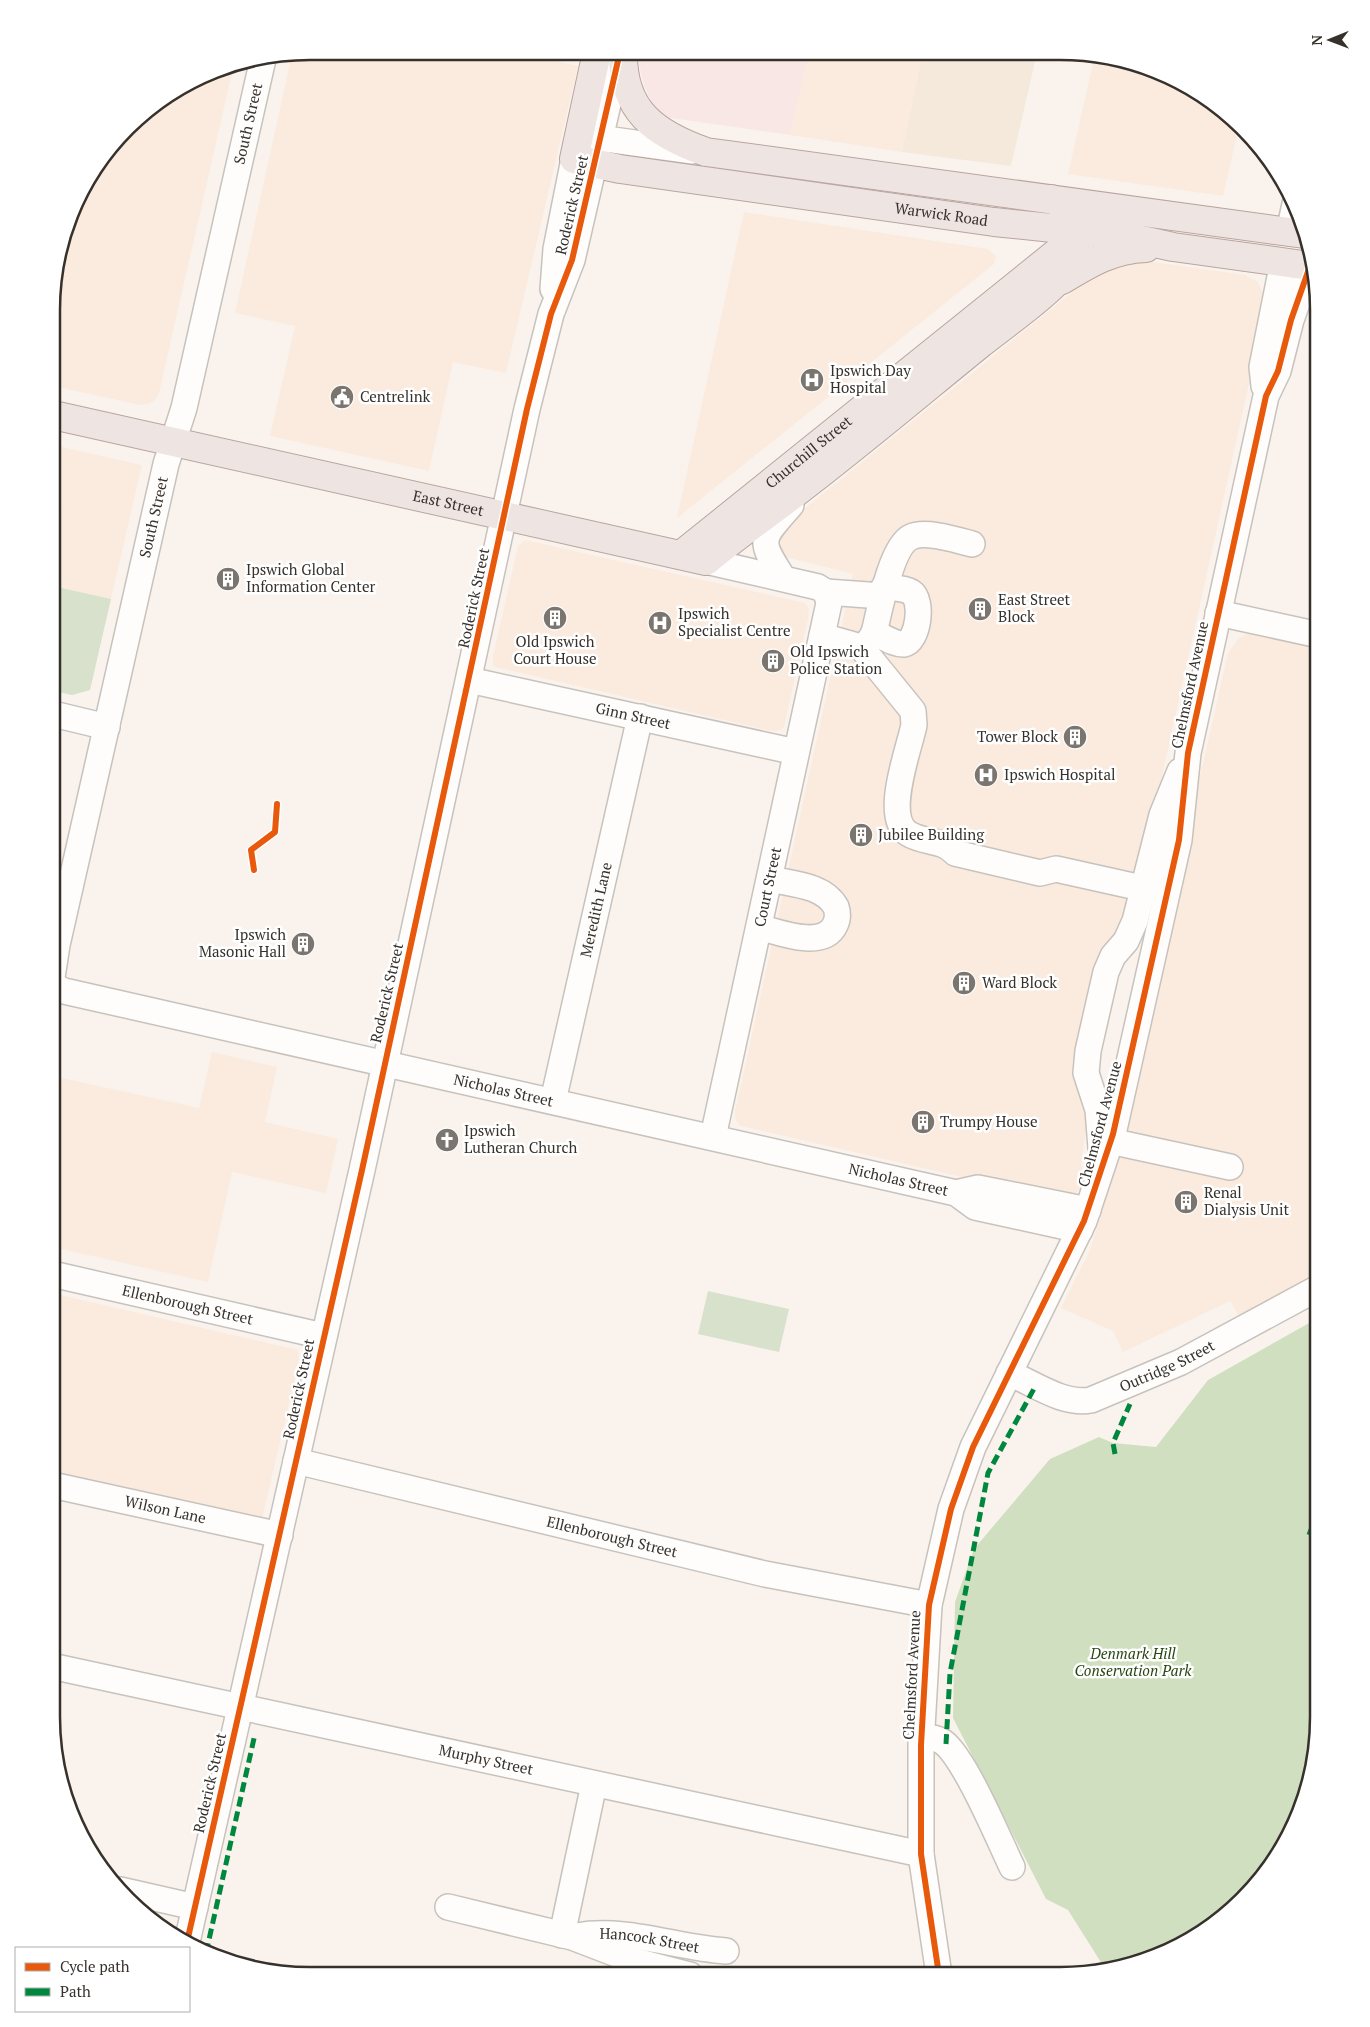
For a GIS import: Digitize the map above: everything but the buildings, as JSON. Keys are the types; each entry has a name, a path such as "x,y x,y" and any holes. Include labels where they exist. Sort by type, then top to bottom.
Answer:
{"main road":[{"name":"Roderick Street","path":"587,149 596,60"},
{"path":"622,60 626,85 638,110 663,134 706,152"},
{"name":"Warwick Road","path":"587,149 620,169 994,222 1119,235 1173,247 1306,265"},
{"name":"Warwick Road","path":"706,152 1296,233"},
{"path":"774,191 780,162"},
{"path":"1051,199 1063,204 1072,212 1080,232 1108,216 1124,211 1140,212"},
{"path":"994,222 1017,234 1027,244 1030,251 1028,268 1012,290"},
{"name":"Churchill Street","path":"693,558 802,488 1049,288 1074,261 1080,232"},
{"name":"Churchill Street","path":"693,558 1080,232"},
{"path":"1283,262 1296,233"},
{"name":"Churchill Street","path":"1049,288 1111,253 1136,248 1173,247"},
{"name":"East Street","path":"60,417 693,558"}],"street":[{"name":"Roderick Street","path":"188,1936 280,1536 469,680 503,516 551,314 572,260 587,149 618,60"},
{"name":"South Street","path":"60,932 172,441 183,414 262,65"},
{"name":"Warwick Road","path":"587,149 706,152"},
{"name":"Chelmsford Avenue","path":"1266,396 1262,367 1283,262"},
{"name":"Chelmsford Avenue","path":"938,1967 921,1854 921,1737 929,1605 957,1494 973,1447 1084,1220 1110,1141 1181,830 1188,759 1218,612 1266,396 1278,371 1291,320 1307,274"},
{"path":"783,578 766,552 766,541 769,529 802,488"},
{"path":"868,641 883,592 901,548 910,537 939,536 972,544"},
{"name":"East Street","path":"693,558 783,578 818,587 826,592 906,590 916,597 919,606 912,638 905,644 868,641"},
{"path":"826,592 828,605 822,636 856,644 868,641"},
{"path":"1218,612 1310,633"},
{"name":"Court Street","path":"713,1137 822,636"},
{"path":"868,641 914,711 912,732 896,802 898,822 908,834 948,846 955,853 1040,873 1056,869 1143,888"},
{"name":"Ginn Street","path":"469,680 796,752"},
{"path":"60,716 107,727"},
{"name":"Meredith Lane","path":"553,1101 640,717"},
{"name":"Chelmsford Avenue","path":"1101,1168 1098,1110 1086,1070 1087,1055 1106,972 1116,952 1133,927 1162,815 1188,759"},
{"path":"759,927 812,938 830,932 837,920 835,904 820,892 770,879"},
{"path":"1116,952 1128,947 1138,946 1154,953"},
{"name":"Nicholas Street","path":"60,988 956,1193 975,1188 1084,1220"},
{"path":"1086,1070 1096,1080 1108,1080 1130,1059"},
{"path":"1110,1141 1230,1167"},
{"name":"Ellenborough Street","path":"60,1276 323,1336"},
{"name":"Outridge Street","path":"1009,1373 1063,1398 1077,1401 1091,1400 1181,1362 1310,1292"},
{"name":"Ellenborough Street","path":"296,1461 765,1574 929,1605"},
{"name":"Wilson Lane","path":"60,1487 280,1536"},
{"name":"Murphy Street","path":"60,1668 921,1854"},
{"path":"921,1737 937,1738 946,1744 970,1781 1012,1867"},
{"path":"567,1936 594,1784"},
{"path":"132,1893 195,1907"},
{"name":"Hancock Street","path":"448,1907 567,1936 632,1960 659,1967"},
{"name":"Hancock Street","path":"567,1936 602,1933 624,1934 726,1951"}],"shaded area":[{"path":"553,60 578,66 506,373 453,362 429,471 270,436 295,326 235,313 290,61"},
{"path":"639,60 807,60 790,135 664,117 652,103 644,85"},
{"path":"807,60 922,60 902,152 790,135"},
{"path":"922,60 1035,60 1011,166 902,152"},
{"path":"1093,62 1140,73 1171,86 1199,102 1237,133 1223,196 1068,174"},
{"path":"232,72 159,393 155,400 148,404 140,405 60,388 62,277 73,230 93,185 133,133 185,93"},
{"path":"744,212 988,249 996,256 994,264 677,518"},
{"name":"Ipswich Hospital","path":"1140,260 1245,275 1258,282 1265,297 1256,352 1137,889 1083,1090 1087,1122 1081,1165 1086,1178 1085,1184 1074,1195 1053,1198 741,1126 736,1121 735,1112 853,574 781,556 775,550 783,526 1098,271"},
{"path":"60,447 142,465 111,599 60,588"},
{"path":"525,540 805,603 809,609 808,619 784,727 780,730 772,731 495,667 493,656 518,546"},
{"path":"1250,632 1310,641 1310,1279 1240,1318 1230,1301 1123,1352 1113,1331 1061,1308 1090,1250 1100,1218 1228,653 1238,639"},
{"path":"212,1052 277,1067 265,1122 338,1139 326,1193 232,1172 208,1282 60,1249 60,1086 62,1078 199,1108"},
{"path":"60,1295 298,1350 299,1357 293,1387 261,1523 60,1480"}],"green space":[{"path":"60,588 111,599 90,690 72,695 60,692"},
{"path":"708,1291 789,1309 779,1352 698,1334"},
{"name":"Denmark Hill Conservation Park","path":"1310,1323 1310,1717 1308,1750 1297,1797 1284,1828 1268,1856 1237,1894 1185,1934 1140,1954 1102,1963 1068,1910 1046,1899 953,1718 955,1602 974,1549 1050,1459 1099,1437 1113,1443 1156,1447 1208,1380"}],"marked path":[{"path":"946,1744 950,1673 988,1473 1036,1385"},
{"path":"1115,1454 1113,1443 1130,1404"},
{"path":"208,1945 255,1734"}],"cycle path":[{"path":"188,1936 362,1170 527,409 551,314 572,260 618,60"},
{"path":"938,1967 921,1854 921,1745 929,1605 951,1509 973,1447 1084,1221 1113,1134 1179,840 1188,753 1266,396 1278,371 1291,320 1307,274"},
{"path":"254,870 251,850 275,832 277,804"}],"place":[{"name":"Ipswich Day Hospital","path":"812,380"},
{"name":"Centrelink","path":"342,397"},
{"name":"Ipswich Global Information Center","path":"228,579"},
{"name":"East Street Block","path":"980,609"},
{"name":"Old Ipswich Court House","path":"555,618"},
{"name":"Ipswich Specialist Centre","path":"660,623"},
{"name":"Old Ipswich Police Station","path":"773,661"},
{"name":"Tower Block","path":"1075,737"},
{"name":"Ipswich Hospital","path":"986,775"},
{"name":"Jubilee Building","path":"861,835"},
{"name":"Ipswich Masonic Hall","path":"303,944"},
{"name":"Ward Block","path":"964,983"},
{"name":"Trumpy House","path":"923,1122"},
{"name":"Ipswich Lutheran Church","path":"447,1140"},
{"name":"Renal Dialysis Unit","path":"1186,1202"}]}
